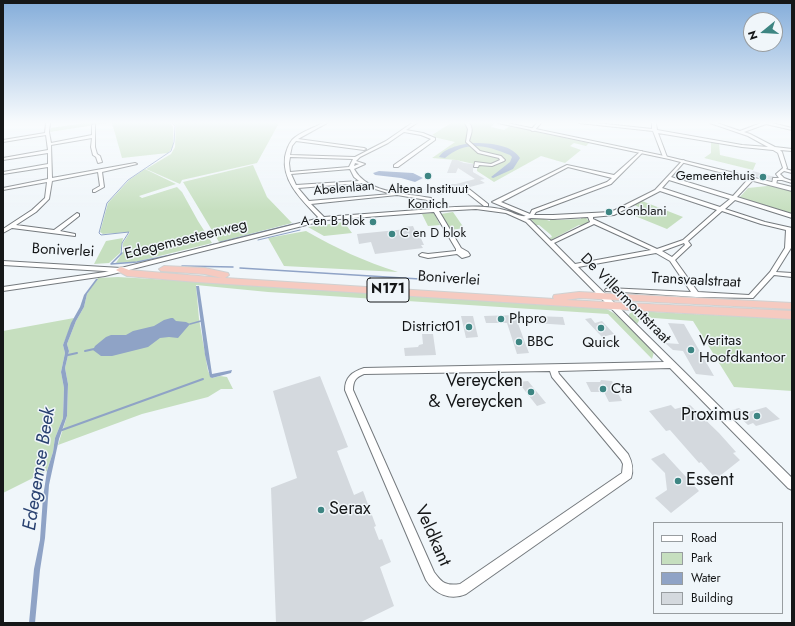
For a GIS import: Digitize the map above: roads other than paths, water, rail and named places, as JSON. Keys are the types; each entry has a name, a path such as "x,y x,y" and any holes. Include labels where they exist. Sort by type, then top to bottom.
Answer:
{"highway":[{"name":"Boniverlei","path":"124,271 182,270 209,272 247,281"},
{"name":"Boniverlei","path":"124,271 197,279 247,281 612,306"},
{"name":"Boniverlei","path":"530,300 605,293"},
{"name":"N171","path":"605,293 792,306"},
{"name":"N171","path":"612,306 792,315"}],"main road":[{"name":"Boniverlei","path":"3,262 124,271"}],"street":[{"path":"3,159 43,152"},
{"path":"3,230 34,211 48,198 50,152"},
{"path":"94,152 95,155 98,156 100,162"},
{"path":"288,152 287,156 288,173 295,187 308,203 325,215 326,218"},
{"path":"368,152 354,160 351,168 354,174 362,182 380,190 429,199 459,252 422,255"},
{"path":"396,166 415,152"},
{"path":"476,166 477,163 496,164 503,160 498,156 480,152"},
{"path":"531,216 534,211 607,184 641,152"},
{"path":"642,152 683,161 792,189"},
{"path":"663,152 665,157"},
{"path":"780,152 784,169"},
{"path":"287,156 354,160 363,164 351,168 288,173"},
{"path":"524,218 531,216 590,216 612,214 659,189 683,161"},
{"path":"3,189 135,164"},
{"path":"3,174 50,165"},
{"name":"Edegemsesteenweg","path":"319,221 326,218 486,206 497,202 567,166 615,177"},
{"path":"784,169 792,172"},
{"path":"782,179 778,174 784,169"},
{"path":"95,191 102,187 100,171"},
{"path":"669,178 792,216"},
{"path":"573,266 657,251 685,241 734,198 752,178"},
{"path":"774,184 775,179 782,179 792,182"},
{"path":"295,187 362,182"},
{"path":"659,189 721,210 790,230"},
{"path":"380,190 382,196"},
{"name":"Edegemsesteenweg","path":"470,190 468,191 486,206 524,218"},
{"name":"Abelenlaan","path":"308,203 401,195"},
{"path":"418,197 424,210"},
{"path":"497,202 531,216"},
{"path":"316,210 321,217 319,221"},
{"name":"Edegemsesteenweg","path":"124,271 303,224 319,221 396,214 409,211"},
{"path":"55,232 77,215"},
{"path":"590,216 591,220 594,222 657,251 672,260 696,295"},
{"name":"De Villermontstraat","path":"524,218 573,266 605,293 612,306 792,485"},
{"path":"550,243 594,222"},
{"name":"Edegemsesteenweg","path":"124,271 303,224"},
{"path":"11,226 73,234"},
{"name":"Transvaalstraat","path":"605,293 751,297 772,273 788,248 790,230"},
{"path":"672,260 688,245 685,241"},
{"name":"Boniverlei","path":"169,260 166,263 166,266 182,270"},
{"path":"90,277 94,272 91,268"},
{"path":"3,289 124,271"},
{"path":"772,273 792,275"},
{"name":"Veldkant","path":"554,368 555,375 625,457 628,464 627,475 462,590 449,592 437,586 430,576 349,390 348,383 352,377 364,371 554,368 671,364"}],"water":[{"path":"443,152 453,152 445,158 439,157"},
{"path":"502,152 515,152 520,158 513,169 493,178 491,177 510,162 512,157"},
{"path":"379,171 413,173 423,178 415,182 401,178 375,175 373,173"},
{"path":"96,279 98,279 87,294 84,307 76,321 67,344 69,351 65,368 68,384 67,416 59,439 49,485 45,538 40,570 35,623 29,623 34,569 40,540 43,497 47,471 53,452 55,438 63,418 64,388 61,372 65,353 63,345 84,295"},
{"path":"196,286 199,286 212,374 232,370 231,373 212,378 210,377 205,355"},
{"path":"171,318 176,321 190,324 178,338 160,338 148,347 112,356 101,356 93,350 95,346 106,337 111,335 126,335 133,331 154,326"}],"waterway":[{"name":"Edegemse Beek","path":"121,254 122,243 129,232 101,235 99,233 107,203 128,180 169,152"},
{"path":"220,242 293,224"},
{"path":"258,240 300,230"},
{"path":"180,253 214,244"},
{"path":"121,254 111,264 137,262 180,253"},
{"path":"182,266 233,267"},
{"path":"240,268 436,280"},
{"path":"190,324 201,321"},
{"path":"85,351 94,349"},
{"path":"68,355 77,353"},
{"path":"62,430 203,379"}],"place":[{"name":"Altena Instituut Kontich","path":"428,176"},
{"name":"Gemeentehuis","path":"763,177"},
{"name":"Conblani","path":"609,212"},
{"name":"A en B blok","path":"373,222"},
{"name":"C en D blok","path":"392,234"},
{"name":"Phpro","path":"501,319"},
{"name":"District01","path":"469,327"},
{"name":"Quick","path":"601,328"},
{"name":"BBC","path":"519,342"},
{"name":"Veritas Hoofdkantoor","path":"691,350"},
{"name":"Cta","path":"603,389"},
{"name":"Vereycken & Vereycken","path":"531,392"},
{"name":"Proximus","path":"757,416"},
{"name":"Essent","path":"678,481"},
{"name":"Serax","path":"321,510"}]}
